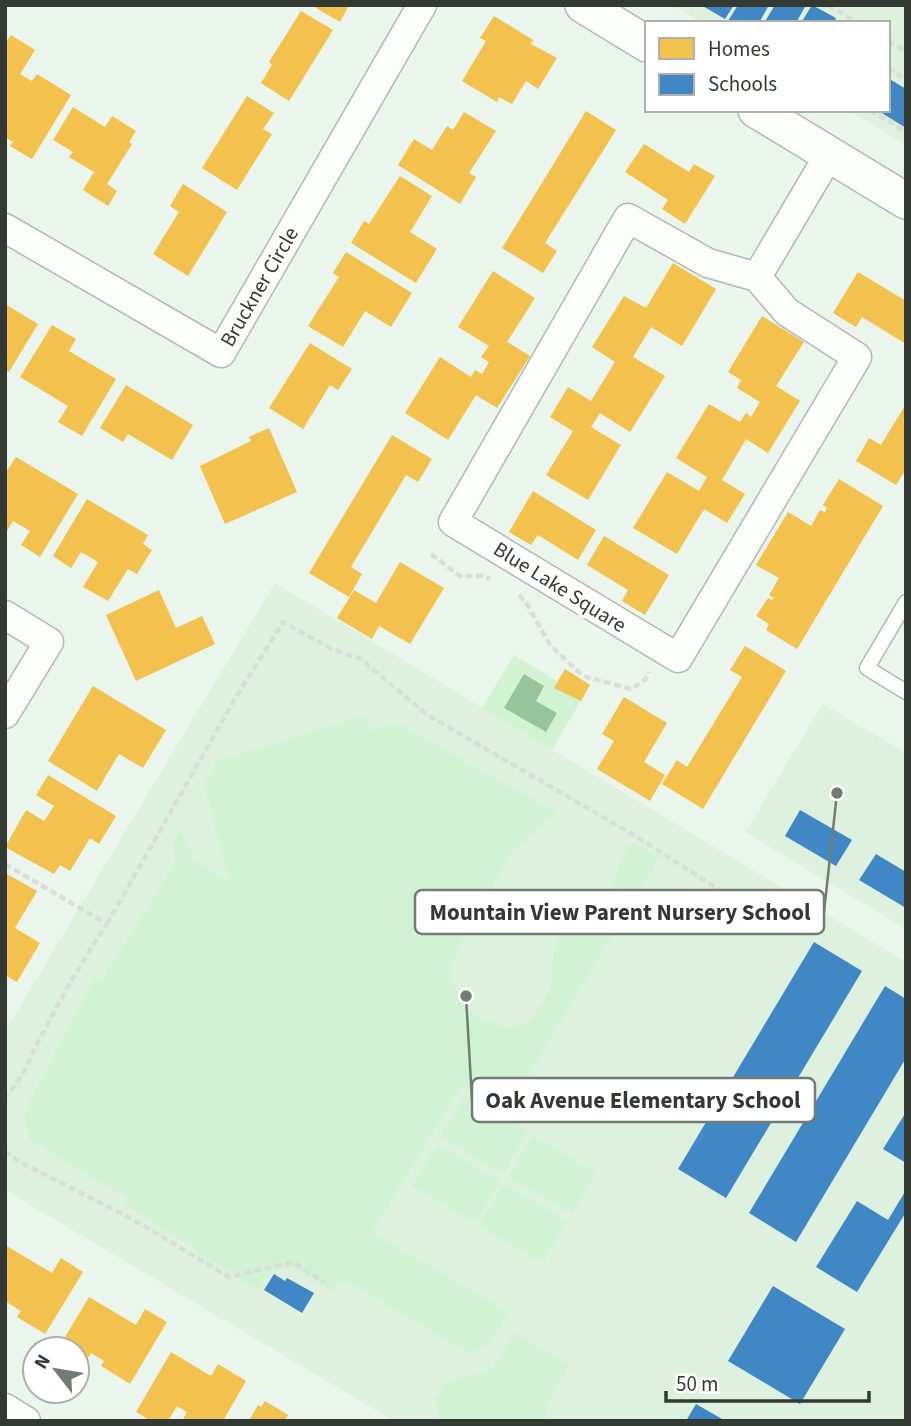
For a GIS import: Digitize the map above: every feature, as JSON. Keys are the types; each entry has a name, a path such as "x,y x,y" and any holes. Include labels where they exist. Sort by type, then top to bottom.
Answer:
{"street":[{"name":"Bruckner Circle","path":"5,228 221,353 422,5"},
{"path":"583,5 645,43"},
{"path":"759,112 906,201"},
{"path":"661,649 678,658 857,357 787,312 757,277 829,155"},
{"name":"Blue Lake Square","path":"661,649 453,522 628,218 708,263 757,277"},
{"path":"5,615 49,642 5,714"},
{"path":"5,1408 26,1421"}],"lane":[{"path":"906,602 867,668 906,692"}],"path":[{"path":"828,5 855,21"},
{"path":"890,69 906,79"},
{"path":"873,112 906,132"},
{"path":"431,554 460,576 483,576 493,580"},
{"path":"511,587 527,604 550,645 583,676 631,690 645,680 661,649"},
{"path":"5,1097 28,1065 43,1031 72,979 107,924 233,702 283,622 332,649 361,659 426,714 637,837 785,932"},
{"path":"5,864 107,924"},
{"path":"5,1151 18,1161 134,1220 229,1277 293,1262 324,1282"}],"shaded area":[{"path":"673,5 906,5 906,145 851,112 890,112 890,21 699,21"},
{"path":"275,583 906,962 906,1421 394,1421 5,1190 5,1031"},
{"path":"514,655 557,681 565,669 590,685 552,750 482,708"},
{"path":"524,674 544,686 536,701 557,713 546,732 504,708"},
{"path":"823,704 906,753 906,929 745,832"},
{"path":"364,715 372,732 396,722 557,813 510,853 459,947 449,975 471,1013 508,1029 530,1021 550,991 554,951 563,927 608,894 630,842 660,856 508,1109 461,1086 372,1232 508,1312 489,1345 469,1353 344,1280 335,1292 291,1267 269,1273 259,1291 124,1204 126,1198 29,1139 24,1113 95,978 102,980 176,862 173,841 180,830 196,861 229,882 204,784 218,761"},
{"path":"465,1095 528,1132 503,1174 440,1137"},
{"path":"533,1135 596,1172 572,1214 508,1177"},
{"path":"437,1144 500,1181 475,1223 412,1186"},
{"path":"504,1184 567,1221 542,1263 479,1226"},
{"path":"515,1333 569,1365 546,1405 548,1421 440,1421 435,1400 446,1382 492,1369"}],"building: Homes":[{"path":"311,5 349,5 340,22"},
{"path":"301,11 333,30 289,101 261,83 272,65 269,62"},
{"path":"494,16 533,40 531,44 557,58 538,89 526,81 512,104 499,97 497,102 462,81 486,41 480,38"},
{"path":"11,35 35,50 20,74 32,81 37,74 71,95 32,159 10,146 13,142 5,137 5,43"},
{"path":"247,96 274,113 263,129 272,134 237,190 202,168"},
{"path":"73,107 105,127 112,116 136,131 129,142 132,144 107,184 117,191 108,206 83,190 94,172 69,157 73,152 53,140"},
{"path":"586,111 616,130 545,243 557,251 543,273 502,248"},
{"path":"464,112 496,131 469,173 476,177 460,204 398,165 414,139 432,150 447,126 453,130"},
{"path":"644,144 689,172 694,164 715,176 685,224 662,209 668,200 625,172"},
{"path":"400,176 432,196 410,232 437,249 416,283 351,243 364,221 369,224"},
{"path":"183,184 227,212 188,276 153,254 179,212 170,206"},
{"path":"346,252 412,293 391,327 365,311 343,347 308,326 339,277 333,273"},
{"path":"673,263 716,289 682,346 651,327 633,357 665,376 630,432 600,413 591,427 621,445 588,500 546,475 573,431 550,417 568,387 591,401 615,362 592,347 624,296 646,308"},
{"path":"493,271 535,298 507,342 530,356 497,408 476,395 448,440 405,413 440,357 471,377 475,370 482,374 489,362 481,357 489,346 458,327"},
{"path":"858,272 906,301 906,344 862,317 856,327 833,313"},
{"path":"5,304 38,324 9,372 5,370"},
{"path":"762,316 804,342 776,386 800,401 768,453 746,439 722,480 745,494 727,523 704,509 677,554 633,528 667,472 699,491 707,477 676,458 709,404 740,422 746,413 751,417 760,402 737,388 741,380 728,372"},
{"path":"52,325 76,339 69,351 116,379 82,436 58,422 68,406 20,377"},
{"path":"310,343 352,369 338,390 330,385 303,429 269,408"},
{"path":"126,385 193,425 172,460 128,434 123,442 100,428"},
{"path":"906,404 906,469 896,485 856,461 869,438 881,445"},
{"path":"269,428 297,492 225,524 200,466 251,441 249,437"},
{"path":"392,435 432,459 418,482 406,475 351,567 362,574 349,597 309,573"},
{"path":"16,457 78,494 40,557 21,545 30,531 13,521 5,534 5,474"},
{"path":"839,479 883,506 797,649 766,630 769,624 756,616 768,598 774,598 769,595 779,578 756,565 788,512 811,526 820,510 825,512 827,508 823,505"},
{"path":"533,491 596,530 578,560 538,535 531,545 509,532"},
{"path":"87,499 148,535 143,544 152,550 137,574 128,569 108,601 83,587 98,562 81,552 71,568 53,556"},
{"path":"604,536 669,575 645,615 622,601 628,590 587,565"},
{"path":"400,562 444,588 410,644 379,626 372,639 337,618 354,590 376,603"},
{"path":"159,590 176,628 202,616 215,644 136,681 106,615"},
{"path":"745,646 786,671 703,809 662,784 677,760 687,767 742,677 730,670"},
{"path":"565,669 590,685 581,701 554,688"},
{"path":"93,686 166,730 143,768 119,754 97,791 48,761"},
{"path":"624,697 667,723 644,762 665,775 650,801 597,769 614,741 602,734"},
{"path":"48,775 116,816 99,844 90,838 70,871 60,865 54,874 5,847 26,810 44,821 54,806 36,795"},
{"path":"5,873 37,891 15,928 40,943 17,982 5,975"},
{"path":"5,1245 52,1273 61,1258 83,1272 45,1334 17,1317 21,1311 5,1301"},
{"path":"89,1297 136,1325 145,1309 167,1322 130,1384 101,1366 104,1361 91,1353 91,1335 66,1335"},
{"path":"171,1352 211,1376 218,1364 246,1381 223,1421 182,1421 187,1412 177,1406 168,1421 151,1421 136,1412"},
{"path":"265,1401 288,1415 285,1421 249,1421 258,1405 261,1407"}],"building: Schools":[{"path":"701,5 734,5 725,19"},
{"path":"738,5 769,5 760,21 728,21"},
{"path":"775,5 806,5 797,21 765,21"},
{"path":"812,5 836,18 835,21 802,21"},
{"path":"890,79 906,89 906,128 880,112 890,112"},
{"path":"800,810 852,840 836,866 785,836"},
{"path":"876,854 906,872 906,908 859,880"},
{"path":"814,942 862,971 726,1198 678,1169"},
{"path":"885,986 906,999 906,1058 796,1242 749,1213"},
{"path":"906,1112 906,1163 883,1149"},
{"path":"906,1190 906,1212 857,1292 816,1267 857,1201 888,1220"},
{"path":"274,1274 314,1293 302,1313 264,1290"},
{"path":"773,1286 845,1329 800,1404 728,1361"},
{"path":"696,1404 722,1419 721,1421 686,1421"}],"place":[{"name":"Mountain View Parent Nursery School","path":"837,793"},
{"name":"Oak Avenue Elementary School","path":"466,996"}]}
